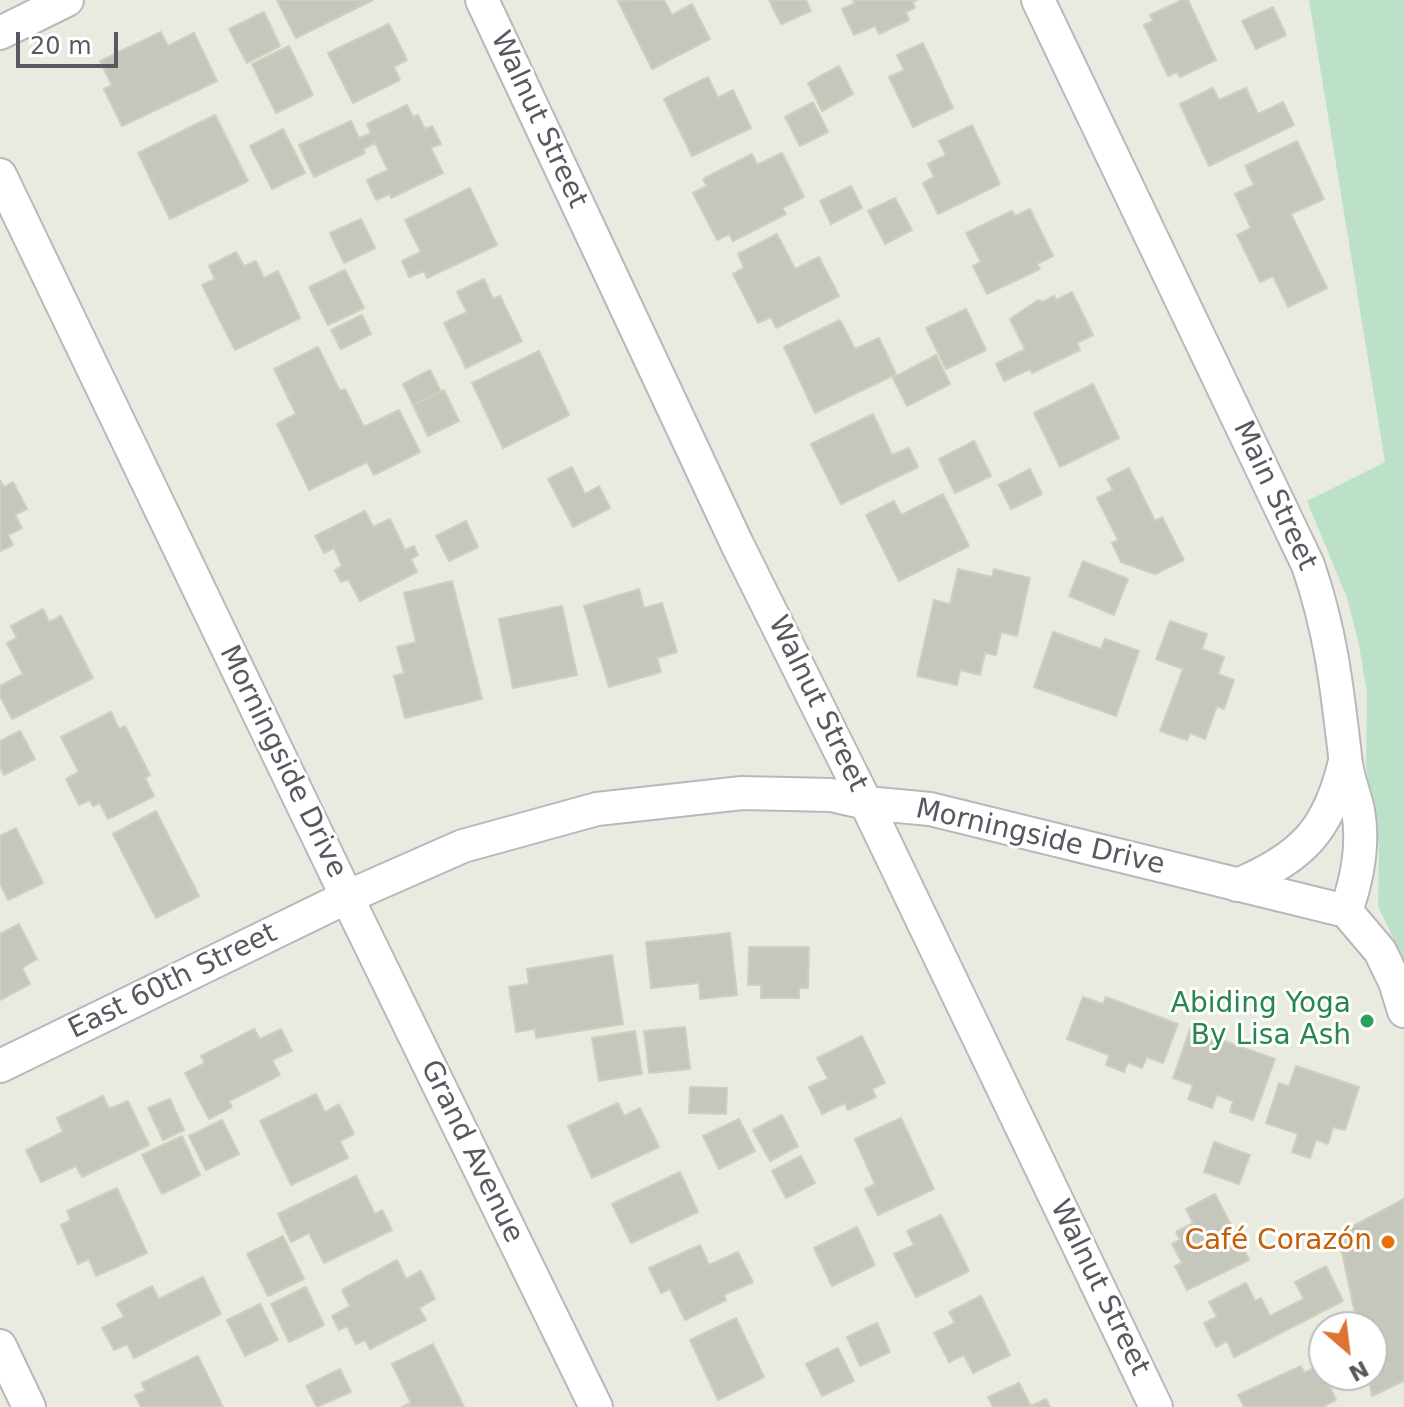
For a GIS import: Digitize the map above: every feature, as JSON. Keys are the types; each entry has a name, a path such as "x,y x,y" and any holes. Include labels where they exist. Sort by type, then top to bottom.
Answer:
{"street":[{"path":"0,33 67,0"},
{"name":"Walnut Street","path":"482,0 738,546 866,803 1156,1407"},
{"name":"Main Street","path":"1038,0 1308,565 1323,608 1335,661 1345,761 1358,811 1360,849 1355,887 1346,911"},
{"name":"Morningside Drive","path":"0,175 347,897 463,846 597,809 742,793 831,795 866,803 930,809 1346,911"},
{"path":"1237,885 1290,857 1311,839 1337,793 1345,761"},
{"name":"East 60th Street","path":"0,1066 347,897"},
{"name":"Grand Avenue","path":"347,897 596,1407"},
{"path":"1346,911 1380,951 1395,982 1404,1011"},
{"path":"0,1346 29,1407"}],"green space":[{"path":"1309,0 1404,0 1404,961 1378,906 1379,847 1366,766 1367,693 1359,645 1347,598 1307,501 1385,462"}],"building":[{"path":"277,0 373,0 296,38"},
{"path":"664,0 672,15 692,4 710,39 652,69 618,1"},
{"path":"769,0 806,0 811,11 781,24"},
{"path":"853,0 917,0 913,2 915,8 906,12 909,20 879,34 875,26 854,35 842,9 855,3"},
{"path":"1188,0 1216,60 1180,77 1177,72 1168,76 1144,25 1153,21 1150,15"},
{"path":"1273,7 1286,35 1256,49 1242,21"},
{"path":"264,12 280,46 247,63 229,29"},
{"path":"389,24 407,60 394,67 400,80 353,103 328,53"},
{"path":"161,32 168,46 194,33 217,81 122,126 104,89 112,85 100,61"},
{"path":"923,43 953,108 913,127 889,77 904,70 897,55"},
{"path":"289,46 313,95 276,113 252,64"},
{"path":"839,66 853,94 822,111 808,83"},
{"path":"708,77 718,98 733,90 751,128 692,156 664,99"},
{"path":"1213,88 1219,100 1246,88 1258,114 1283,102 1294,125 1209,166 1180,104"},
{"path":"813,102 828,132 800,146 785,117"},
{"path":"407,105 413,117 418,115 425,129 432,126 441,144 431,148 443,173 391,198 390,194 376,200 367,180 388,170 375,143 363,149 365,153 314,177 299,145 351,121 359,138 371,133 367,124"},
{"path":"215,115 248,181 170,219 138,153"},
{"path":"972,125 1000,184 938,214 923,183 934,177 928,164 946,155 939,141"},
{"path":"283,129 305,173 272,189 250,146"},
{"path":"1297,141 1324,199 1291,214 1327,288 1288,307 1273,276 1260,282 1237,235 1251,228 1235,194 1254,185 1245,166"},
{"path":"782,153 804,197 782,208 786,214 733,241 729,234 717,240 693,193 707,186 703,179 752,154 757,165"},
{"path":"851,186 862,208 831,224 820,201"},
{"path":"470,188 497,245 427,278 424,271 409,277 402,261 421,252 405,220"},
{"path":"895,198 912,230 885,244 868,211"},
{"path":"1030,209 1053,256 1037,264 1040,269 987,294 973,266 981,262 966,233 1012,211 1015,216"},
{"path":"361,219 375,248 344,263 330,233"},
{"path":"777,234 795,269 819,257 839,296 776,328 771,317 758,323 733,274 744,268 738,254"},
{"path":"236,252 244,266 256,261 264,278 278,271 300,318 235,350 202,285 215,279 209,266"},
{"path":"345,270 364,308 328,325 309,287"},
{"path":"484,279 493,299 500,296 522,341 466,368 444,323 467,312 457,292"},
{"path":"1072,292 1093,335 1077,343 1080,350 1032,373 1030,369 1004,381 996,364 1025,349 1010,319 1038,300 1043,302 1054,296 1056,300"},
{"path":"966,309 986,350 946,369 926,328"},
{"path":"362,315 371,334 341,349 331,330"},
{"path":"840,320 855,349 879,338 896,374 815,413 784,347"},
{"path":"318,347 340,391 345,389 364,427 399,410 420,452 374,475 367,462 309,490 277,424 296,414 274,369"},
{"path":"539,351 569,415 503,448 472,383"},
{"path":"936,355 950,384 907,406 893,378"},
{"path":"430,370 441,392 413,405 403,384"},
{"path":"1093,384 1119,438 1060,467 1034,413"},
{"path":"444,390 459,421 428,436 413,405"},
{"path":"873,414 892,455 909,448 918,467 841,504 811,444"},
{"path":"974,441 991,476 955,493 939,459"},
{"path":"572,467 585,494 599,486 610,508 573,527 548,479"},
{"path":"1129,468 1155,521 1162,517 1184,560 1155,574 1121,562 1112,543 1118,540 1097,498 1113,490 1107,479"},
{"path":"1030,469 1042,494 1011,509 999,485"},
{"path":"0,480 4,487 13,482 27,509 15,515 22,528 8,535 13,545 0,551"},
{"path":"943,494 969,546 899,581 866,515 894,501 901,515"},
{"path":"365,511 373,527 390,519 405,550 414,546 418,555 411,559 417,572 360,601 348,579 341,582 335,570 342,566 334,548 324,553 315,536"},
{"path":"466,521 478,547 449,561 436,536"},
{"path":"1083,561 1128,579 1114,615 1069,596"},
{"path":"958,569 992,577 994,569 1030,578 1017,636 1001,632 996,655 985,653 980,675 960,670 957,685 917,676 934,600 950,604"},
{"path":"452,581 482,699 405,718 394,676 404,673 397,647 416,642 404,593"},
{"path":"639,589 644,608 662,603 677,652 657,658 661,672 609,687 584,606"},
{"path":"562,606 577,675 513,688 499,619"},
{"path":"43,609 49,622 61,616 93,678 12,719 0,696 0,686 23,674 7,643 17,638 11,626"},
{"path":"1170,621 1207,634 1202,649 1224,657 1218,674 1234,680 1224,709 1217,706 1205,739 1190,733 1187,740 1160,731 1183,669 1156,659"},
{"path":"1053,632 1101,649 1105,639 1139,651 1116,716 1034,687"},
{"path":"111,712 119,729 125,726 150,775 145,778 154,796 108,819 100,803 93,806 90,800 79,805 66,779 79,772 61,737"},
{"path":"20,731 35,759 4,775 0,767 0,741"},
{"path":"156,811 199,896 156,918 113,834"},
{"path":"16,828 43,883 8,900 0,883 0,836"},
{"path":"19,924 37,959 22,968 30,984 0,1000 0,934"},
{"path":"730,933 737,995 700,999 699,983 651,988 646,942"},
{"path":"749,947 809,947 808,988 799,988 799,998 761,998 761,985 748,985"},
{"path":"612,955 623,1024 536,1038 535,1029 516,1032 509,987 529,984 527,969"},
{"path":"1083,997 1103,1004 1106,997 1178,1024 1163,1063 1147,1057 1142,1068 1128,1062 1124,1072 1106,1065 1109,1055 1067,1039"},
{"path":"685,1027 690,1069 649,1073 644,1031"},
{"path":"254,1029 260,1039 281,1029 292,1051 272,1060 280,1075 229,1101 232,1107 209,1119 185,1073 205,1063 201,1056"},
{"path":"1190,1029 1275,1059 1253,1120 1230,1112 1233,1101 1217,1095 1212,1108 1188,1099 1193,1085 1173,1078"},
{"path":"635,1031 642,1074 599,1081 592,1038"},
{"path":"862,1036 885,1083 872,1089 876,1097 848,1110 845,1103 822,1114 809,1087 828,1079 817,1058"},
{"path":"1296,1066 1359,1087 1345,1130 1333,1127 1328,1144 1316,1140 1310,1158 1292,1152 1298,1134 1266,1123 1279,1083 1289,1086"},
{"path":"690,1087 727,1088 726,1114 689,1113"},
{"path":"316,1094 325,1112 339,1104 354,1134 340,1141 348,1158 291,1185 260,1121"},
{"path":"103,1096 109,1109 128,1101 149,1145 82,1177 76,1166 41,1182 26,1150 63,1132 57,1118"},
{"path":"170,1099 184,1130 163,1140 148,1108"},
{"path":"618,1103 624,1116 640,1108 659,1147 592,1178 568,1126"},
{"path":"782,1115 798,1146 770,1161 753,1130"},
{"path":"901,1118 934,1189 878,1215 865,1189 875,1184 855,1139"},
{"path":"739,1119 755,1151 719,1169 703,1136"},
{"path":"222,1120 239,1154 206,1170 189,1136"},
{"path":"182,1136 200,1175 162,1194 142,1155"},
{"path":"1214,1142 1250,1155 1239,1184 1204,1172"},
{"path":"801,1156 815,1183 786,1198 772,1171"},
{"path":"680,1172 698,1212 631,1243 612,1204"},
{"path":"356,1176 375,1214 382,1210 392,1230 324,1263 309,1233 291,1242 278,1214"},
{"path":"117,1188 147,1253 96,1276 89,1259 78,1264 61,1225 71,1220 67,1211"},
{"path":"1215,1194 1249,1260 1187,1290 1175,1266 1182,1263 1172,1244 1180,1240 1176,1232 1193,1223 1186,1209"},
{"path":"1404,1199 1404,1381 1388,1388 1388,1311 1355,1311 1338,1234"},
{"path":"941,1215 969,1271 916,1297 894,1254 914,1245 907,1231"},
{"path":"857,1227 875,1265 832,1286 814,1248"},
{"path":"283,1236 304,1279 268,1296 247,1254"},
{"path":"700,1245 709,1265 738,1252 753,1282 724,1295 726,1300 685,1320 670,1289 661,1293 649,1268"},
{"path":"397,1260 406,1279 421,1271 435,1299 419,1308 426,1320 370,1349 365,1340 356,1344 347,1326 339,1330 332,1316 350,1306 342,1290"},
{"path":"1326,1266 1343,1301 1324,1311 1308,1311 1308,1319 1234,1357 1227,1341 1216,1347 1204,1323 1217,1317 1209,1302 1246,1283 1255,1301 1261,1298 1270,1316 1304,1299 1295,1282"},
{"path":"203,1277 221,1314 134,1358 127,1344 114,1350 102,1328 124,1317 117,1304 152,1286 159,1299"},
{"path":"306,1287 324,1325 289,1342 271,1304"},
{"path":"981,1296 1010,1355 973,1373 964,1355 949,1362 934,1333 955,1323 949,1312"},
{"path":"260,1304 278,1340 245,1356 227,1320"},
{"path":"736,1318 764,1377 718,1400 690,1340"},
{"path":"877,1323 890,1352 860,1366 847,1337"},
{"path":"433,1344 464,1407 402,1407 411,1403 392,1364"},
{"path":"838,1348 854,1381 822,1396 806,1364"},
{"path":"198,1356 223,1407 141,1407 135,1395 145,1391 142,1383"},
{"path":"1301,1366 1304,1373 1308,1371 1308,1391 1332,1391 1336,1400 1322,1407 1244,1407 1238,1395"},
{"path":"340,1369 351,1392 317,1407 306,1386"},
{"path":"1019,1383 1031,1406 1046,1399 1050,1407 993,1407 988,1397"}],"place":[{"name":"Abiding Yoga By Lisa Ash","path":"1367,1021"},
{"name":"Café Corazón","path":"1388,1242"}]}
